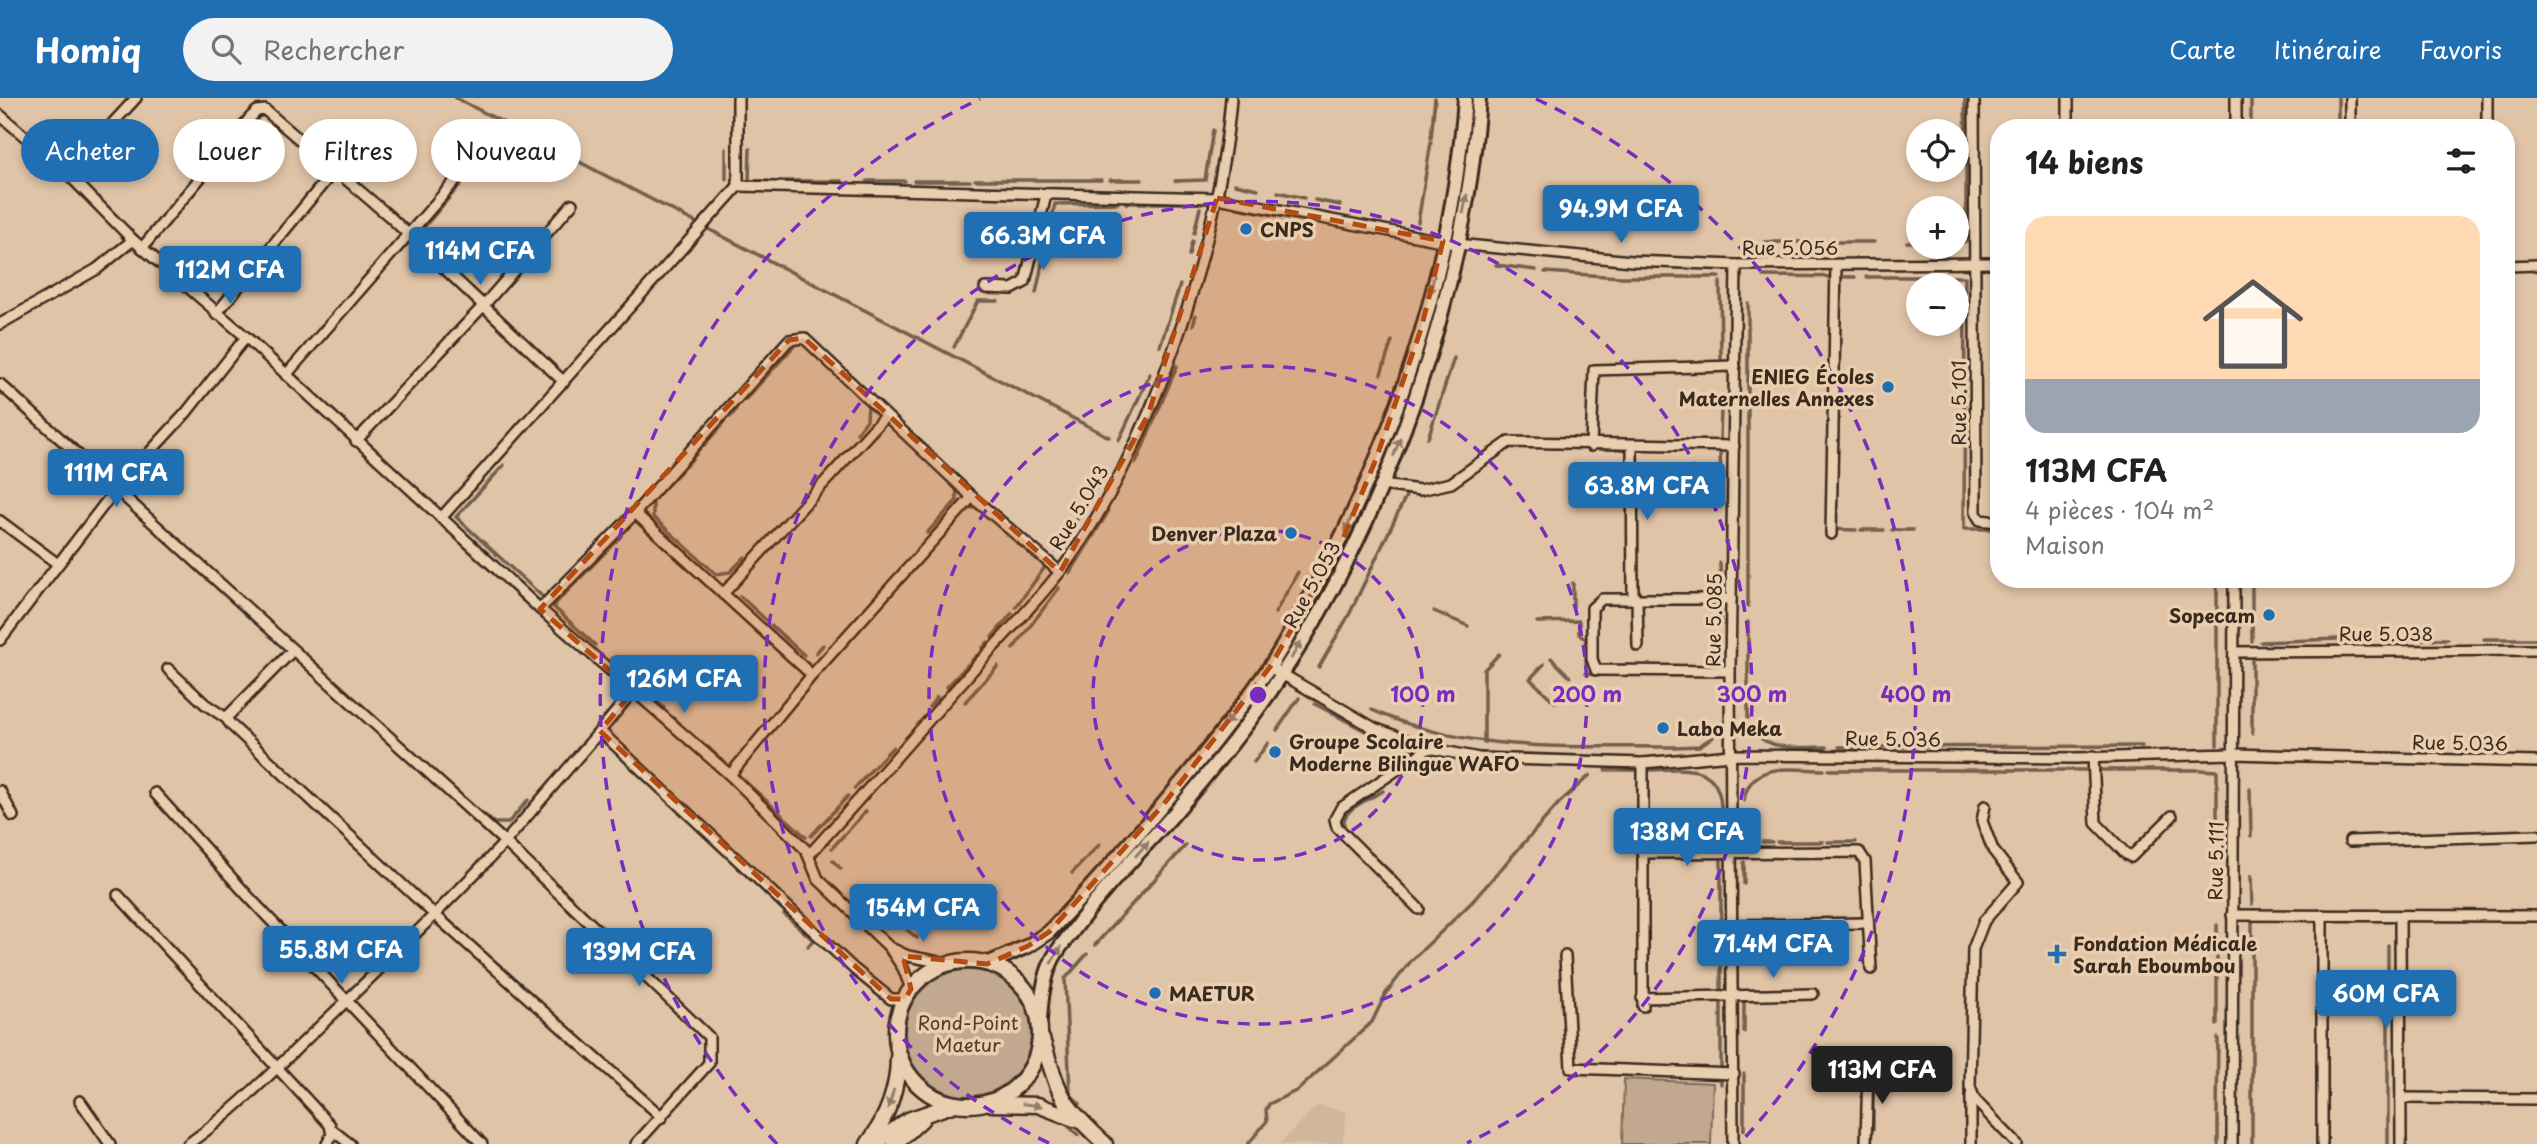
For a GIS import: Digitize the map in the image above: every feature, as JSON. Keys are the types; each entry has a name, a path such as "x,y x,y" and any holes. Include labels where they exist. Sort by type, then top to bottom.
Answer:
{"main road":[{"name":"Rue 5.053","path":"987,964 1028,946 1049,932 1163,805 1270,667 1343,539 1376,459 1421,329 1443,242 1458,162 1465,98"},
{"name":"Rue 5.053","path":"1040,1027 1043,986 1051,961 1096,899 1173,814 1282,674 1356,545 1382,485 1421,378 1457,244 1472,164 1479,98"},
{"path":"868,1144 887,1114 894,1094 898,1015 908,994 929,973 950,964 987,964 1006,972 1021,984 1033,1001 1057,1091 1079,1121 1105,1144"},
{"path":"982,1104 1005,1096 1024,1080 1036,1059 1040,1027"},
{"path":"897,1048 905,1068 918,1085 935,1097 955,1104"},
{"path":"875,1144 908,1120 955,1104 1038,1105 1079,1121"},
{"path":"895,1144 931,1111"}],"street":[{"path":"117,119 136,98"},
{"path":"441,518 738,186 738,98"},
{"name":"Rue 5.043","path":"809,855 1060,572 1098,512 1148,415 1185,312 1217,198 1231,98"},
{"name":"Rue 5.101","path":"1974,98 1976,513 1980,520 1990,521"},
{"path":"2068,98 2068,119"},
{"path":"2236,98 2236,119"},
{"path":"2350,98 2350,119"},
{"path":"2487,98 2487,119"},
{"path":"142,248 257,111 265,110 299,138"},
{"path":"0,115 21,133"},
{"path":"76,182 133,240 246,337 540,609 730,775 809,855 818,879 889,947 904,968 908,994 891,999 854,969 600,732"},
{"path":"216,314 325,182"},
{"path":"350,182 564,382"},
{"path":"286,375 454,182"},
{"name":"Rue 5.056","path":"738,186 1217,198 1443,242 1563,256 1736,265 1990,264"},
{"path":"985,288 1012,289 1025,282 1046,195"},
{"path":"356,441 484,305 572,204"},
{"path":"0,324 97,269 133,240"},
{"name":"Rue 5.085","path":"1733,1144 1730,671 1736,265"},
{"path":"1831,534 1836,265"},
{"path":"2515,266 2537,265"},
{"path":"0,640 117,489 186,413 246,337"},
{"path":"540,609 635,513 789,340 796,337 804,338 972,496 1060,572"},
{"path":"1591,446 1594,370 1735,366"},
{"path":"0,384 505,842 709,1037 709,1063 636,1144"},
{"path":"723,594 885,416"},
{"path":"1382,485 1420,490 1451,484 1509,442 1591,446 1734,446"},
{"path":"1632,446 1638,646"},
{"path":"730,775 812,675 972,496"},
{"path":"635,513 812,675"},
{"path":"0,521 58,564"},
{"name":"Rue 5.111","path":"2232,1144 2234,588"},
{"path":"1730,671 1596,670 1592,659 1593,604 1602,599 1731,599"},
{"name":"Rue 5.038","path":"2235,652 2537,650"},
{"path":"226,718 292,651"},
{"name":"Rue 5.036","path":"1270,667 1353,718 1429,748 1479,758 1643,763 1731,755 2234,754 2537,762"},
{"path":"168,668 205,704 226,718 261,755 436,916 662,1116"},
{"path":"188,1144 275,1069 436,916 505,842 633,691"},
{"path":"1419,909 1336,827 1335,819 1341,808 1429,748"},
{"path":"2093,756 2096,823 2126,855 2131,857 2172,816"},
{"path":"1643,763 1642,1002 1813,994"},
{"path":"0,791 13,816"},
{"path":"155,793 482,1144"},
{"path":"1971,1144 1973,950 1984,921 2018,882 1993,850 1982,821 1985,806"},
{"path":"2350,841 2537,835"},
{"path":"1642,853 1858,852 1865,861 1871,969"},
{"path":"118,895 275,1069 332,1130 350,1144"},
{"path":"2232,915 2537,916"},
{"path":"2322,915 2322,1144"},
{"path":"2400,916 2401,1144"},
{"path":"1732,925 1868,923"},
{"path":"889,947 908,956 950,964"},
{"path":"1565,956 1571,1068 1734,1074"},
{"path":"1866,1144 1868,1067"},
{"path":"1971,1094 2017,1144"},
{"path":"2401,1098 2537,1099"},
{"path":"80,1101 110,1144"},
{"path":"327,1144 332,1130"}],"highlighted area":[{"path":"1217,198 1443,241 1421,329 1376,459 1343,539 1270,667 1163,805 1049,932 1028,946 987,964 903,956 911,989 905,999 891,999 600,731 633,691 540,609 789,340 804,338 1060,572 1148,415"}],"shaded area":[{"path":"1318,1105 1347,1112 1342,1144 1279,1144"}],"green space":[{"name":"Rond-Point Maetur","path":"968,970 992,974 1013,988 1027,1009 1031,1033 1027,1057 1013,1078 992,1092 968,1096 944,1092 923,1078 909,1057 905,1033 909,1009 923,988 944,974"},
{"path":"1624,1079 1713,1083 1711,1144 1622,1144"}],"waterway":[{"path":"456,98 1109,437"},
{"path":"1431,138 1435,98"},
{"path":"1965,98 1965,119"},
{"path":"2251,98 2251,119"},
{"path":"2338,98 2338,119"},
{"path":"1175,181 1205,180 1213,130"},
{"path":"1418,222 1431,142"},
{"path":"726,149 726,179"},
{"path":"750,149 749,181 768,181"},
{"path":"975,180 1101,180"},
{"path":"1110,180 1142,180"},
{"path":"779,181 842,181"},
{"path":"867,181 905,181"},
{"path":"914,181 970,181"},
{"path":"414,239 462,182"},
{"path":"1966,182 1966,196"},
{"path":"1235,184 1258,189"},
{"path":"1278,192 1304,198"},
{"path":"1315,200 1340,205"},
{"path":"1036,293 1055,204 1118,203"},
{"path":"1126,203 1147,203"},
{"path":"1151,203 1198,203"},
{"path":"1194,233 1200,208"},
{"path":"1237,208 1310,222"},
{"path":"1189,255 1192,241"},
{"path":"1765,242 1874,242"},
{"path":"1496,265 1536,270"},
{"path":"1545,272 1620,277 1719,277"},
{"path":"1763,276 1855,277"},
{"path":"1866,277 1965,277 1964,529 1990,529"},
{"path":"1720,282 1721,358"},
{"path":"1160,346 1180,285"},
{"path":"954,347 978,301 998,301"},
{"path":"1748,303 1748,606"},
{"path":"1193,325 1196,315"},
{"path":"1376,483 1429,326"},
{"path":"1381,374 1392,341"},
{"path":"745,400 794,346"},
{"path":"805,346 845,383"},
{"path":"1428,438 1454,358"},
{"path":"1136,463 1177,366"},
{"path":"1119,440 1150,374"},
{"path":"857,433 867,420 868,404"},
{"path":"1720,442 1721,409"},
{"path":"730,417 736,410"},
{"path":"704,445 721,426"},
{"path":"861,450 882,427"},
{"path":"1720,451 1721,483"},
{"path":"687,465 697,453"},
{"path":"842,469 853,458"},
{"path":"504,465 456,517 595,645"},
{"path":"681,471 653,500 653,517 716,574 730,572 745,557"},
{"path":"1093,490 1101,477"},
{"path":"927,533 957,500 956,486"},
{"path":"1319,667 1349,615 1406,496"},
{"path":"1076,521 1084,506"},
{"path":"963,513 968,508 981,508"},
{"path":"1070,573 1108,512"},
{"path":"1057,551 1073,525"},
{"path":"1826,529 1856,530"},
{"path":"1861,530 1884,530"},
{"path":"1892,530 1913,530"},
{"path":"553,606 621,536"},
{"path":"1033,555 1045,566"},
{"path":"1720,563 1721,596"},
{"path":"1016,607 1045,567"},
{"path":"1275,613 1298,572"},
{"path":"1573,583 1573,607"},
{"path":"1013,649 1059,588"},
{"path":"2217,588 2217,745"},
{"path":"2252,588 2252,641"},
{"path":"740,596 766,620"},
{"path":"1720,606 1721,625"},
{"path":"1434,611 1468,626"},
{"path":"992,637 1012,613"},
{"path":"1537,622 1579,621 1579,634 1586,639 1586,665"},
{"path":"1748,622 1748,718"},
{"path":"771,625 804,655"},
{"path":"2261,642 2365,638"},
{"path":"2409,639 2448,639"},
{"path":"2484,639 2537,639"},
{"path":"982,649 988,642"},
{"path":"816,653 823,645"},
{"path":"1484,743 1484,670 1499,654"},
{"path":"2252,654 2252,733"},
{"path":"947,687 977,655"},
{"path":"1551,658 1570,677"},
{"path":"611,659 618,666"},
{"path":"1544,664 1530,679 1555,702"},
{"path":"965,702 998,666"},
{"path":"1586,673 1610,675"},
{"path":"1636,675 1658,675"},
{"path":"1663,675 1716,675"},
{"path":"647,692 664,708"},
{"path":"929,707 937,697"},
{"path":"1277,730 1299,698"},
{"path":"1315,704 1369,733 1421,752"},
{"path":"1372,710 1447,734 1521,745 1675,747 1699,746 1713,737"},
{"path":"1749,725 1756,734 1773,744 1827,747"},
{"path":"1254,762 1268,743"},
{"path":"1839,747 2142,746"},
{"path":"708,747 716,755"},
{"path":"875,766 893,747"},
{"path":"722,760 806,837"},
{"path":"854,789 873,768"},
{"path":"1645,770 1684,769 1705,774 1713,781 1721,806"},
{"path":"1744,801 1754,779 1763,773 1786,769 1824,770"},
{"path":"1605,770 1640,770"},
{"path":"1829,770 1979,770"},
{"path":"1981,770 2092,770"},
{"path":"2099,770 2197,770"},
{"path":"2200,770 2217,771 2217,788"},
{"path":"1248,1144 1267,1121 1266,1110 1269,1104 1298,1090 1372,1022 1386,993 1411,961 1472,902 1559,803 1590,775"},
{"path":"2250,789 2251,836"},
{"path":"2217,790 2217,833"},
{"path":"1345,830 1345,817 1350,811 1383,791"},
{"path":"811,836 848,796"},
{"path":"485,815 494,823 508,823 528,800"},
{"path":"1721,808 1721,849"},
{"path":"832,848 866,811"},
{"path":"1358,842 1395,876"},
{"path":"1762,842 1772,842"},
{"path":"1777,842 1823,842"},
{"path":"1828,842 1856,842"},
{"path":"1072,873 1100,844"},
{"path":"1095,945 1186,845"},
{"path":"1721,857 1721,921"},
{"path":"833,861 841,869"},
{"path":"1744,862 1744,884"},
{"path":"2251,876 2252,904"},
{"path":"784,914 813,940 808,946"},
{"path":"2252,917 2252,1144"},
{"path":"901,925 917,938"},
{"path":"2217,925 2217,953"},
{"path":"1721,929 1721,993"},
{"path":"1744,930 1744,948"},
{"path":"2388,945 2388,1144"},
{"path":"1080,1104 1070,1094 1065,979 1087,954"},
{"path":"2217,957 2217,1025"},
{"path":"1744,999 1744,1032"},
{"path":"1721,1000 1721,1084"},
{"path":"2217,1113 2218,1038"},
{"path":"1744,1074 1744,1130"},
{"path":"1892,1091 1908,1091 1908,1087 1941,1086"},
{"path":"1873,1129 1873,1091 1878,1091"},
{"path":"2218,1116 2218,1144"},
{"path":"1064,1122 1078,1135"}],"place":[{"name":"CNPS","path":"1246,229"},
{"name":"ENIEG Écoles Maternelles Annexes","path":"1888,387"},
{"name":"Denver Plaza","path":"1291,533"},
{"name":"Sopecam","path":"2269,615"},
{"name":"Labo Meka","path":"1663,728"},
{"name":"Groupe Scolaire Moderne Bilingue WAFO","path":"1275,752"},
{"name":"Fondation Médicale Sarah Eboumbou","path":"2057,954"},
{"name":"MAETUR","path":"1155,993"}]}
